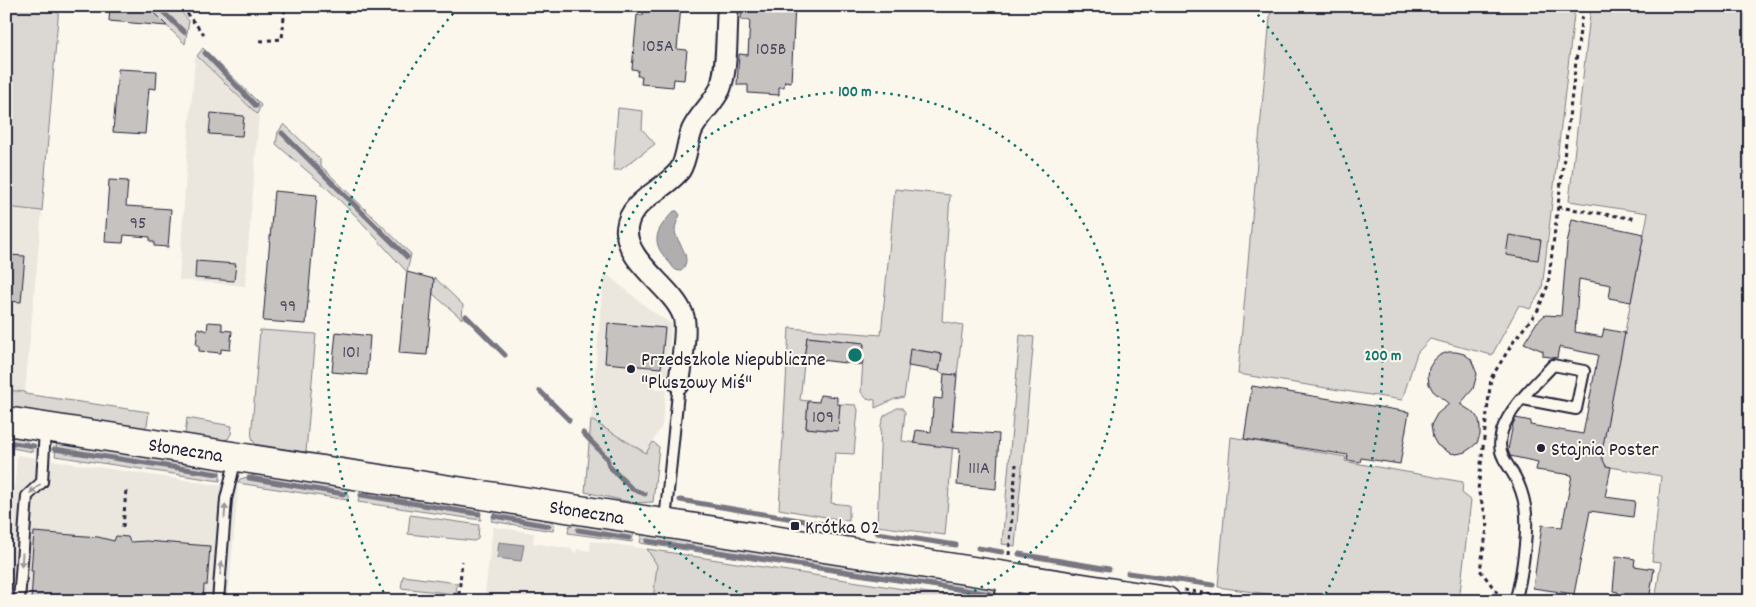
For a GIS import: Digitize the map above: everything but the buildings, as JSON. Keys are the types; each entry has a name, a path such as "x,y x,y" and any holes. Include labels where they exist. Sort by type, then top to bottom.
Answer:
{"main road":[{"name":"Słoneczna","path":"6,421 665,523 1007,580 1166,601"}],"street":[{"path":"679,383 684,317 678,304 637,257 628,241 627,228 636,208 680,169 692,129 720,88 724,73 728,6"}],"lane":[{"path":"1515,601 1527,529 1526,508 1521,490 1501,457 1499,449 1502,431 1511,412 1523,398 1553,365 1584,371 1576,409 1523,398"},
{"path":"665,523 679,383"},
{"path":"19,601 27,496 42,482 45,427"},
{"path":"218,601 226,499 237,456"}],"path":[{"path":"183,6 190,18 204,34"},
{"path":"260,40 282,39 285,6"},
{"path":"1504,601 1480,570 1488,523 1478,490 1492,378 1514,341 1538,310 1548,285 1583,6"},
{"path":"1558,207 1637,219"},
{"path":"1007,580 1016,464"},
{"path":"123,527 126,490"},
{"path":"459,594 462,562"}],"shaded area":[{"path":"6,6 59,6 42,211 6,207"},
{"path":"147,6 176,6 189,21 185,44"},
{"path":"1271,6 1575,6 1542,289 1530,309 1519,305 1492,355 1430,339 1417,353 1402,400 1238,374"},
{"path":"1591,6 1750,6 1750,581 1746,601 1655,601 1661,562 1652,561 1661,476 1599,465 1648,213 1569,201"},
{"path":"203,48 261,105 257,114 197,56"},
{"path":"197,56 259,116 245,286 179,280 188,141 195,59"},
{"path":"618,108 643,111 642,129 655,144 620,170 613,170"},
{"path":"284,124 320,159 320,165 411,254 407,272 357,217 276,144 278,132"},
{"path":"895,189 950,195 942,321 963,325 957,375 944,374 939,371 942,354 911,349 904,397 875,408 875,400 866,398 861,392 864,343 807,337 800,400 808,401 806,428 837,431 840,404 856,405 858,410 854,454 835,453 831,503 849,505 849,521 779,509 789,328 881,335"},
{"path":"6,207 42,211 25,392 6,390"},
{"path":"674,211 677,211 680,215 675,230 686,260 685,266 681,271 673,267 663,255 657,242 659,230"},
{"name":"Przedszkole Niepubliczne \"Pluszowy Miś\"","path":"604,272 649,309 671,324 667,379 655,378 654,389 666,390 662,426 646,453 591,420"},
{"path":"434,277 463,305 462,319 433,294"},
{"path":"260,330 316,334 306,452 257,446 253,439 252,429"},
{"path":"1020,335 1034,337 1015,546 1002,544"},
{"path":"7,390 149,412 147,425 144,428 133,427 6,408"},
{"path":"897,408 902,408 905,412 902,441 937,446 953,422 954,431 945,535 877,526 881,425 884,416"},
{"path":"187,418 232,426 231,434 228,439 223,440 185,435"},
{"path":"591,420 646,453 653,442 659,447 653,502 635,503 585,492"},
{"path":"6,434 24,437 34,452 6,447"},
{"path":"1231,437 1346,457 1345,461 1349,462 1463,482 1462,493 1471,500 1459,601 1316,601 1218,587"},
{"path":"57,443 217,467 220,471 220,481 55,456"},
{"path":"17,455 238,488 228,601 6,601"},
{"path":"259,474 348,487 348,500 238,483 240,479"},
{"path":"361,489 418,500 475,507 480,511 481,520 358,502"},
{"path":"501,511 550,521 554,523 553,531 491,521 495,513"},
{"path":"410,515 479,525 478,539 474,541 408,534"},
{"path":"582,523 634,531 632,542 568,533 569,526"},
{"path":"493,527 534,533 533,543 572,549 572,552 576,553 577,549 590,551 591,541 647,549 657,565 653,601 484,601"},
{"path":"642,533 994,587 998,590 998,601 983,595 640,543"},
{"path":"499,542 524,545 521,561 497,558"},
{"path":"647,549 980,601 653,601 657,565"},
{"path":"403,576 457,583 456,594 401,588"},
{"path":"1023,592 1077,601 1010,601 1014,596"}],"waterway":[{"path":"157,6 184,32"},
{"path":"205,53 256,106"},
{"path":"282,133 407,257"},
{"path":"466,316 505,355"},
{"path":"540,391 569,420"},
{"path":"583,433 607,458 609,466 632,489 645,494"},
{"path":"6,442 34,446"},
{"path":"54,449 218,474"},
{"path":"249,478 344,494"},
{"path":"361,495 479,514"},
{"path":"680,500 846,528"},
{"path":"494,516 549,526"},
{"path":"578,530 629,538"},
{"path":"877,533 956,545"},
{"path":"647,541 991,594"},
{"path":"978,548 1002,552"},
{"path":"1019,554 1109,569"},
{"path":"1128,573 1213,585"},
{"path":"1018,601 1018,597 1023,597 1026,601"}],"place":[{"name":"Przedszkole Niepubliczne \"Pluszowy Miś\"","path":"631,369"},
{"name":"Stajnia Poster","path":"1541,448"},
{"name":"Krótka 02","path":"795,526"}]}
